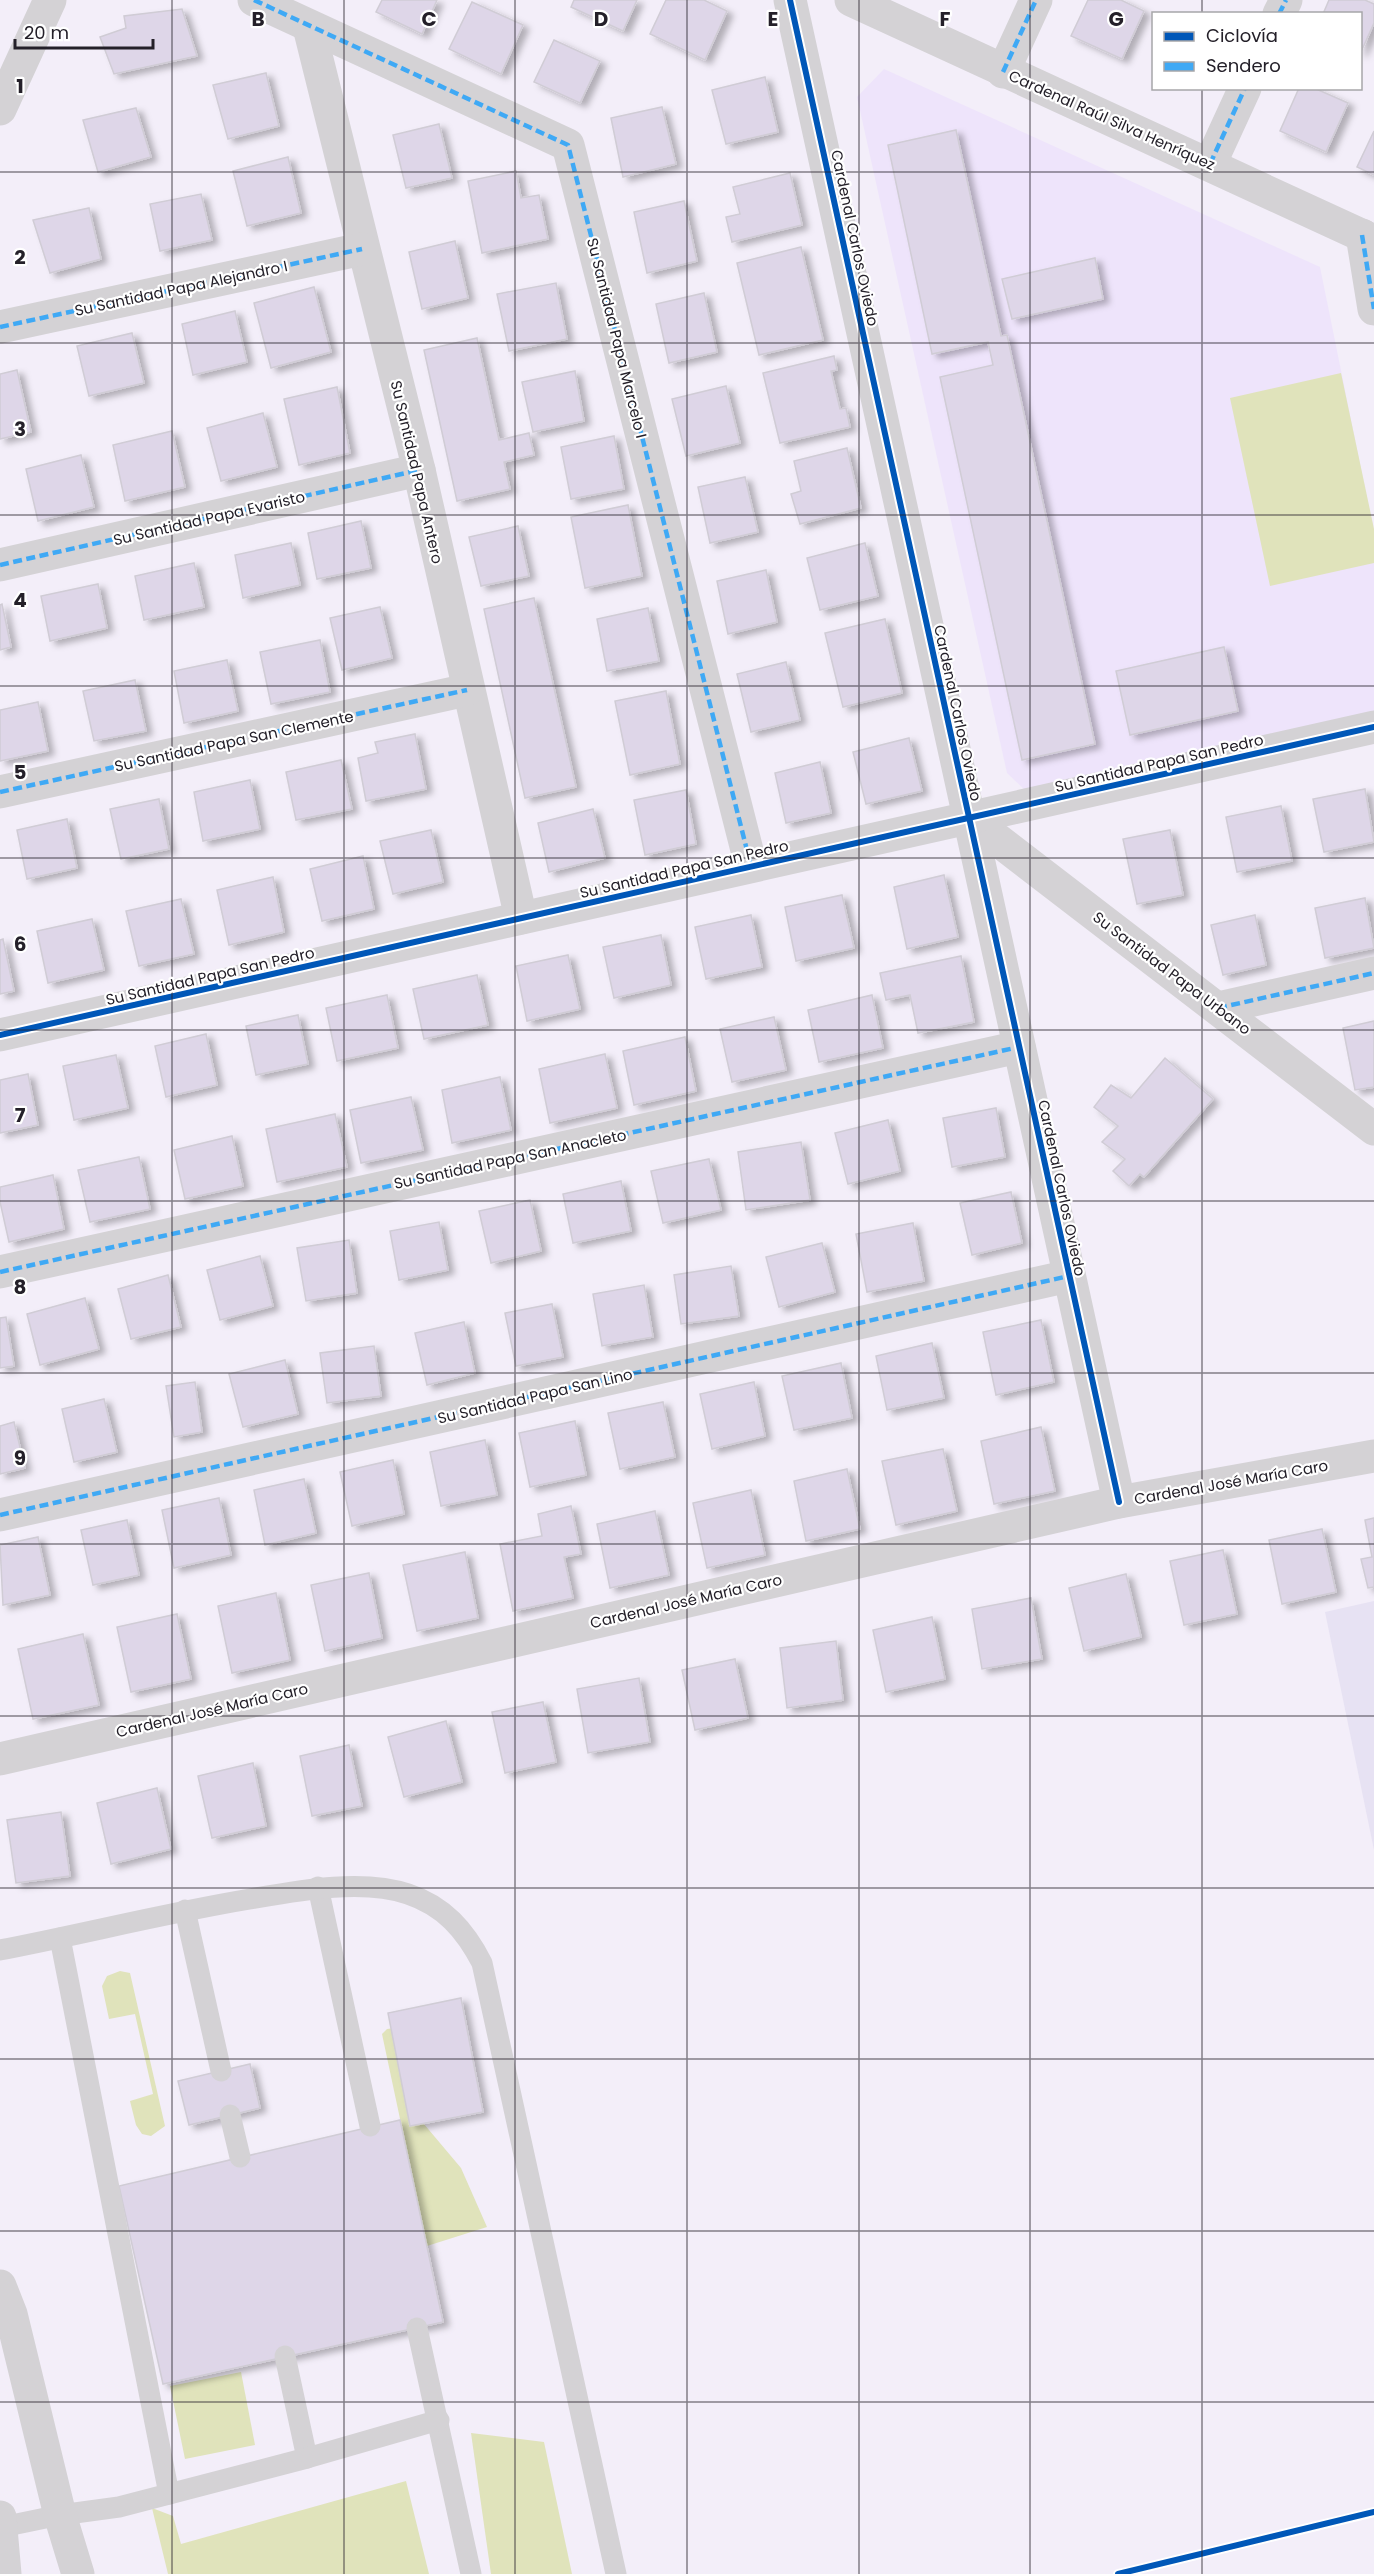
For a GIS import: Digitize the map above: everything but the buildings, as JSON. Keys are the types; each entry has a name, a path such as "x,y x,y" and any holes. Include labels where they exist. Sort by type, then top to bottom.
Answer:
{"street":[{"path":"0,109 50,0"},
{"name":"Su Santidad Papa Marcelo I","path":"254,0 568,145 751,867"},
{"name":"Cardenal Carlos Oviedo","path":"790,0 1119,1502"},
{"name":"Cardenal Raúl Silva Henríquez","path":"851,0 1003,72 1210,164 1368,238"},
{"path":"1003,72 1036,0"},
{"name":"Su Santidad Papa Antero","path":"309,27 418,470 521,918"},
{"path":"1210,164 1244,90"},
{"path":"1368,238 1374,309"},
{"name":"Su Santidad Papa Alejandro I","path":"0,327 362,249"},
{"name":"Su Santidad Papa Evaristo","path":"0,565 418,470"},
{"name":"Su Santidad Papa San Clemente","path":"0,792 467,690"},
{"name":"Su Santidad Papa San Pedro","path":"0,1035 1374,727"},
{"name":"Su Santidad Papa Urbano","path":"969,818 1374,1130"},
{"path":"1218,1008 1374,973"},
{"name":"Su Santidad Papa San Anacleto","path":"0,1272 1019,1047"},
{"name":"Su Santidad Papa San Lino","path":"0,1515 1069,1276"},
{"name":"Cardenal José María Caro","path":"0,1759 1119,1502 1374,1456"},
{"path":"0,2286 11,2314 60,2515 78,2574"},
{"path":"1,2522 5,2574"}],"lane":[{"path":"318,1887 370,2126"},
{"path":"0,1950 185,1910 318,1887 385,1889 425,1900 459,1925 482,1963 616,2574"},
{"path":"185,1910 221,2071"},
{"path":"60,1938 169,2494"},
{"path":"230,2115 240,2157"},
{"path":"417,2328 471,2574"},
{"path":"285,2356 307,2458"},
{"path":"1,2522 119,2507 307,2458 439,2420"}],"shaded area":[{"path":"884,69 1320,267 1374,533 1374,715 1028,793 1007,773 857,97"},
{"path":"1374,1601 1374,1850 1325,1612"}],"green space":[{"path":"1341,373 1374,529 1374,563 1270,586 1230,398"},
{"path":"120,1971 130,1973 165,2126 151,2136 142,2134 136,2125 130,2101 153,2094 135,2014 109,2019 102,1986 107,1976"},
{"path":"395,2028 413,2111 461,2168 487,2227 427,2246 382,2034 387,2029"},
{"path":"241,2372 255,2445 185,2459 170,2386"},
{"path":"471,2433 544,2442 572,2574 491,2574"},
{"path":"406,2481 429,2574 168,2574 152,2508 173,2516 181,2544"}],"marked path":[{"path":"254,0 568,145 751,866"},
{"path":"1003,72 1036,0"},
{"path":"1280,12 1286,0"},
{"path":"1210,164 1244,90"},
{"path":"1362,235 1374,309"},
{"path":"0,327 362,249"},
{"path":"0,565 419,470"},
{"path":"0,792 467,690"},
{"path":"1218,1008 1374,973"},
{"path":"0,1272 1019,1047"},
{"path":"0,1515 1069,1276"}],"cycle path":[{"path":"790,0 1119,1502"},
{"path":"0,1035 1374,727"},
{"path":"1118,2574 1374,2512"}]}
